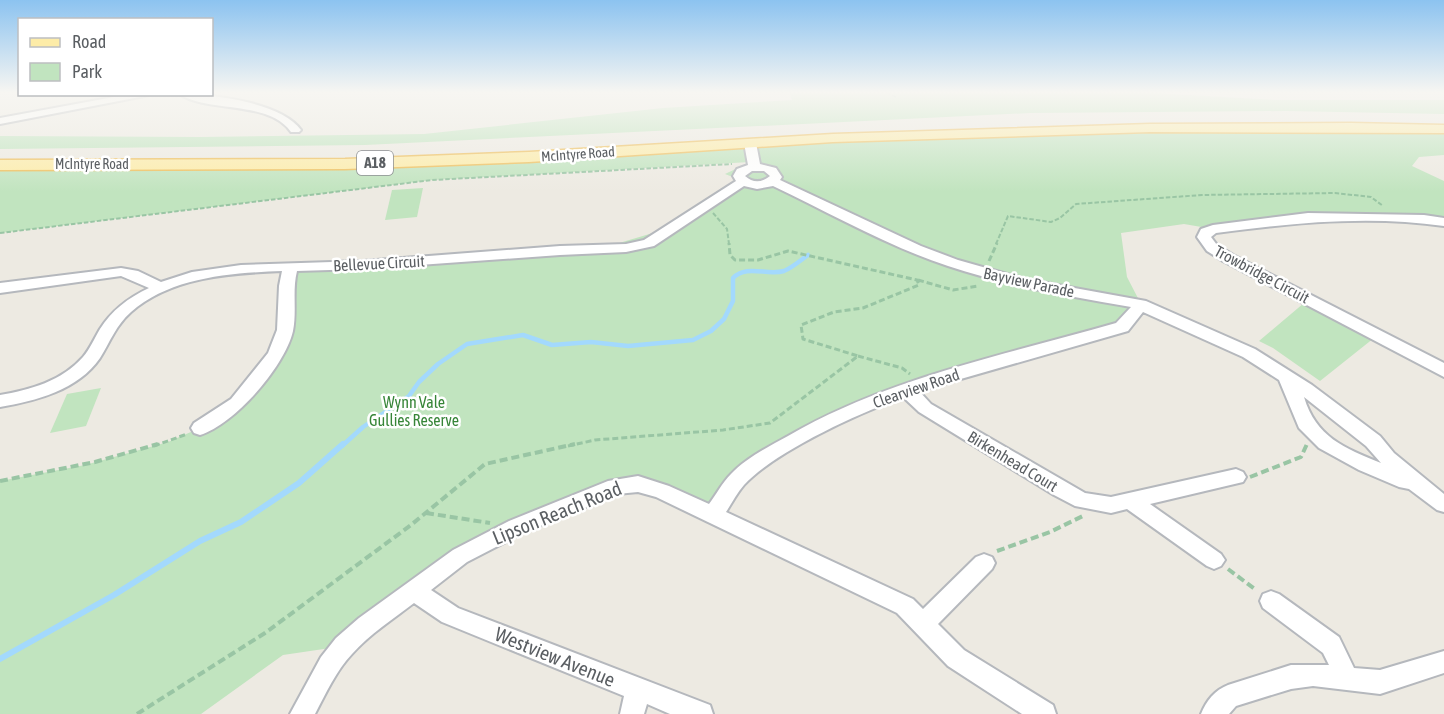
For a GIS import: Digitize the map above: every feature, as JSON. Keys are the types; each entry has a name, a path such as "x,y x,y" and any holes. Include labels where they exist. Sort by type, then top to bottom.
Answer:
{"main road":[{"name":"McIntyre Road","path":"0,154 95,152 293,154 434,150 904,125"},
{"name":"McIntyre Road","path":"0,165 345,164 529,158 912,134 1150,128 1444,129"},
{"path":"721,134 750,143 771,131"}],"street":[{"path":"294,125 295,130"},
{"path":"750,143 753,164"},
{"path":"753,164 771,170 775,174 773,181 762,185 744,181 739,176 741,172 753,164"},
{"name":"Bellevue Circuit","path":"0,401 41,391 77,372 92,356 114,320 135,302 161,288 189,278 291,266 360,265 626,248 649,243 744,181"},
{"name":"Bayview Parade","path":"773,181 916,249 953,263 1023,283 1141,304 1249,353 1306,389 1373,441 1387,458 1444,504"},
{"name":"Trowbridge Circuit","path":"1442,367 1228,258 1212,248 1204,237 1206,232 1213,229 1301,218 1402,219 1444,222"},
{"path":"200,428 237,404 275,355 285,330 286,286 291,266"},
{"path":"0,288 121,272 133,274 161,288"},
{"name":"Clearview Road","path":"713,515 736,481 759,462 831,422 884,397 907,382 1122,327 1131,319 1141,304"},
{"name":"Bayview Parade","path":"1286,377 1295,390 1303,420 1321,440 1345,454 1424,490"},
{"name":"Birkenhead Court","path":"907,382 925,408 1061,490 1082,500 1111,505 1236,477"},
{"name":"Lipson Reach Road","path":"302,714 328,665 344,646 367,625 460,556 516,526 615,486 626,484 649,486 905,606 956,658 1044,714"},
{"path":"1130,501 1214,560"},
{"path":"923,623 942,607 987,558"},
{"name":"Westview Avenue","path":"415,588 423,597 450,615 701,714"},
{"path":"1271,601 1331,645 1347,678"},
{"path":"1213,714 1228,697 1291,677 1313,675 1380,682 1444,662"},
{"path":"632,714 638,690"}],"path":[{"path":"0,233 432,180 753,164"},
{"path":"988,261 1008,216 1046,223 1060,219 1069,207 1076,204 1202,195 1335,194 1371,197 1402,219"},
{"path":"706,206 727,229 730,255 735,260 758,260 788,250 953,290 978,286"},
{"path":"907,382 902,368 817,345 803,339 801,325 834,312 864,308 919,285 917,280"},
{"path":"137,714 265,633 426,513 485,464 595,440 723,430 770,423 858,356"},
{"path":"0,482 85,465 168,441 200,428"},
{"path":"1236,477 1247,478 1301,457 1310,437"},
{"path":"426,513 494,524 487,527"},
{"path":"987,558 1087,514"},
{"path":"1214,560 1271,601"}],"green space":[{"path":"504,125 774,125 365,145 0,149 0,136 200,137 424,134"},
{"name":"Wynn Vale Gullies Reserve","path":"1150,128 1444,129 1444,155 1419,157 1412,166 1444,181 1444,222 1308,217 1213,229 1184,224 1121,233 1127,277 1141,304 1131,319 923,384 759,462 713,515 638,484 516,527 344,646 283,655 201,714 0,714 0,481 85,465 168,442 200,428 237,403 275,355 291,266 599,249 673,227 743,181 725,174 750,162 432,180 0,233 0,165 181,165"},
{"path":"423,188 417,217 385,220 392,190"},
{"path":"1304,303 1374,338 1320,381 1273,348 1259,341"},
{"path":"101,388 86,426 50,433 67,394"}],"waterway":[{"path":"342,446 363,427 409,396 419,382 438,364 467,344 523,335 552,345 591,342 628,346 693,340 711,331 724,319 733,301 733,278 751,271 784,271 808,255"},
{"path":"0,659 114,595 200,541 241,522 299,483 343,444"}]}
